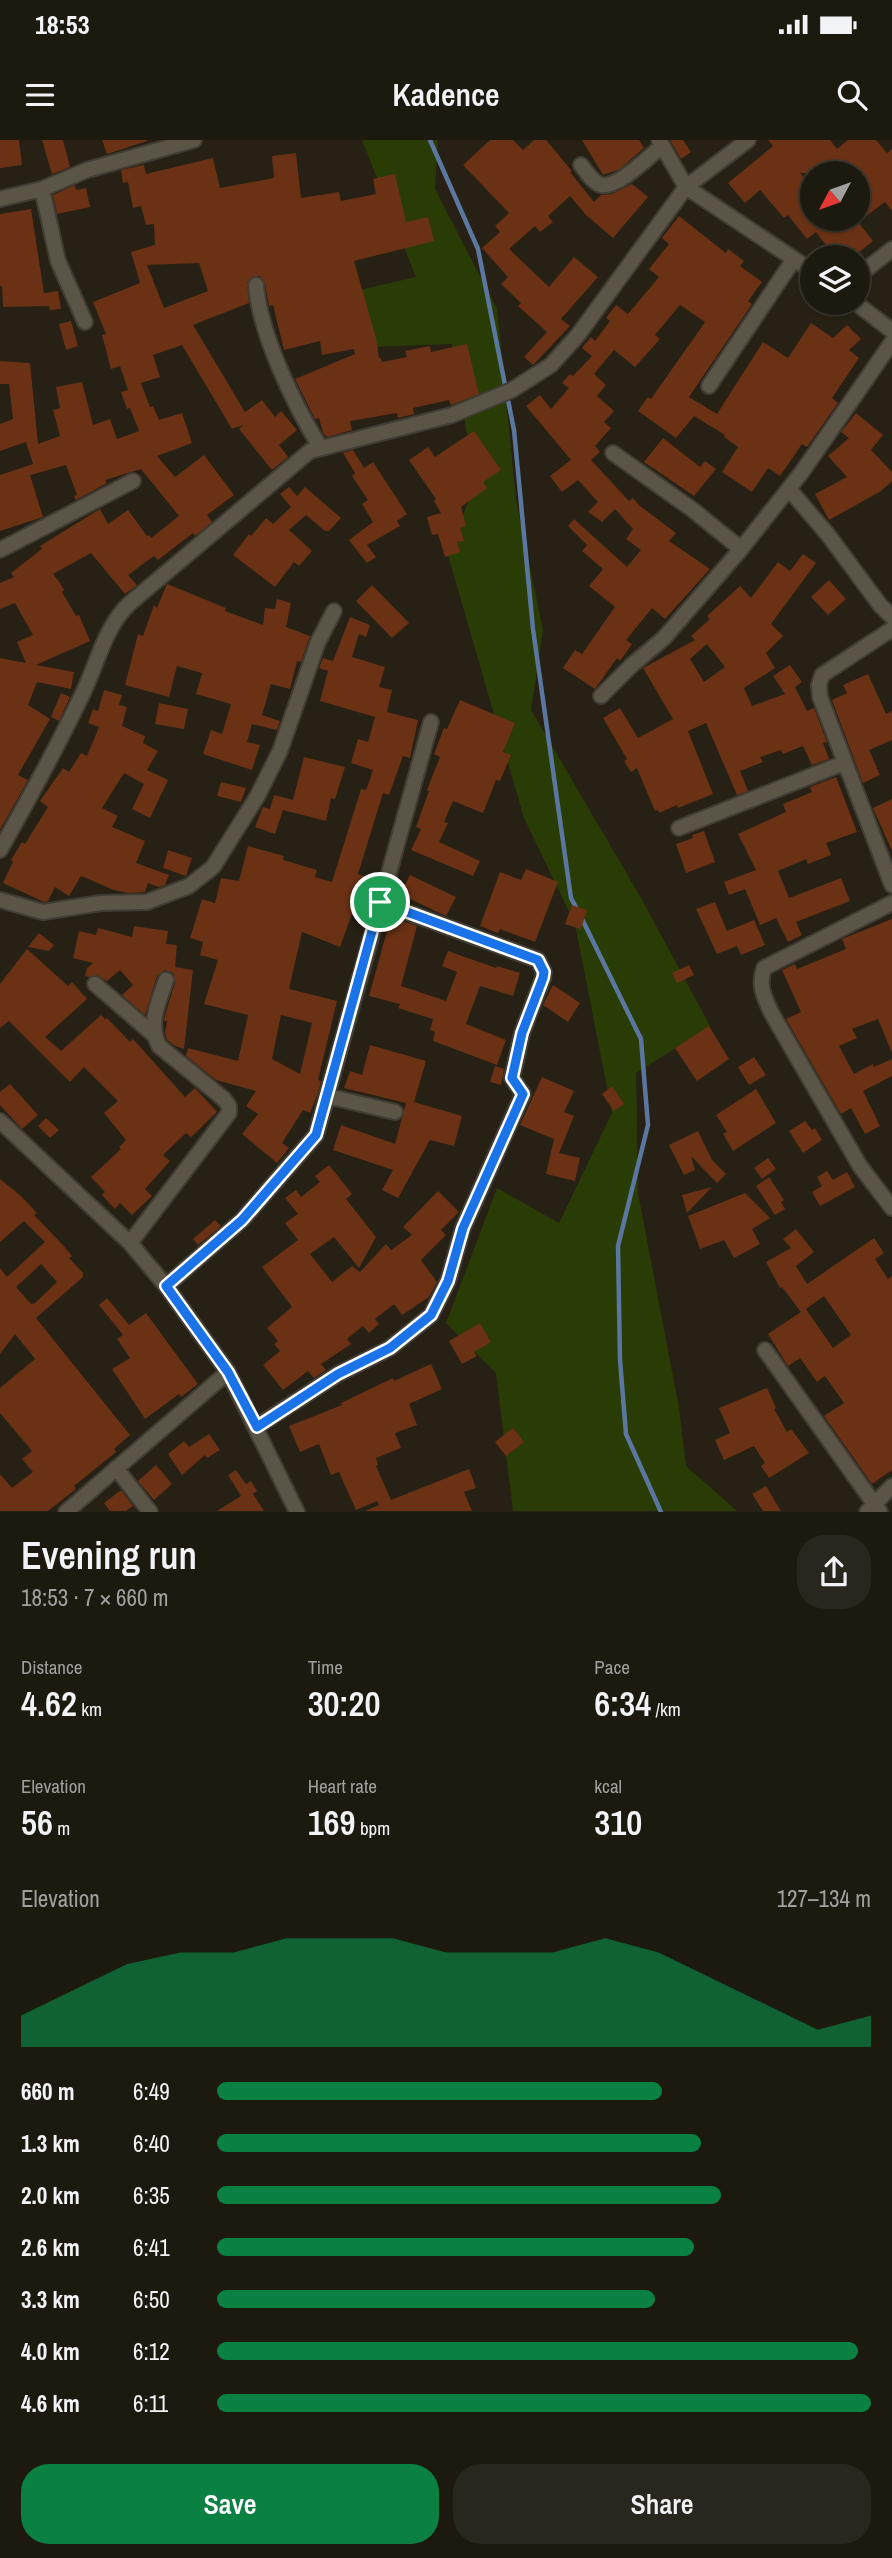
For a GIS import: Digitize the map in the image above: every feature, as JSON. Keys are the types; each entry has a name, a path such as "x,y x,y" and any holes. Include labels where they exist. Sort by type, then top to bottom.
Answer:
{"street":[{"path":"0,199 42,189 87,170 194,140"},
{"path":"0,850 34,791 119,614 310,451 452,415 506,392 551,365 578,335 686,187 748,140"},
{"path":"581,165 602,185 617,183 661,143 686,187 800,263"},
{"path":"42,189 58,261 85,322"},
{"path":"870,266 892,249"},
{"path":"709,386 794,259"},
{"path":"256,285 265,329 294,400 320,447"},
{"path":"870,314 892,331"},
{"path":"601,696 664,638 741,549 789,489 892,342"},
{"path":"612,453 693,510 741,549"},
{"path":"0,550 133,481"},
{"path":"789,489 892,617"},
{"path":"0,900 43,912 101,903 147,902 189,886 213,867 257,797 280,751 318,642 334,611"},
{"path":"892,629 822,675 819,685 820,697 844,763 892,885"},
{"path":"166,1286 242,1220 316,1135 431,722"},
{"path":"679,828 844,763"},
{"path":"257,1427 338,1374 390,1348 431,1315 448,1281 463,1228 523,1094 512,1078 522,1033 543,978 544,972 538,960 380,902"},
{"path":"892,903 764,968 761,978 761,990 772,1014 860,1166 892,1208"},
{"path":"130,1243 229,1114 229,1106 224,1099 159,1046 153,1024 166,980"},
{"path":"95,984 154,1035"},
{"path":"327,1096 395,1111"},
{"path":"0,1121 130,1243 166,1286 228,1372 297,1511"},
{"path":"765,1350 874,1509 892,1486"},
{"path":"66,1511 228,1372"},
{"path":"116,1468 150,1511"}],"green space":[{"path":"362,140 438,140 435,189 497,309 516,500 543,630 531,710 641,898 710,1026 636,1073 638,1193 679,1408 686,1466 737,1511 513,1511 496,1373 446,1323 497,1188 559,1223 612,1113 575,924 524,818 448,555 475,484 452,344 366,347 355,291 416,277"}],"building":[{"path":"0,140 19,140 22,165 0,168"},
{"path":"42,140 63,140 70,167 52,174"},
{"path":"102,140 147,140 147,141 107,154"},
{"path":"490,140 513,140 523,150 534,140 546,140 594,202 601,195 612,194 632,184 648,197 613,238 586,215 570,196 548,216 553,222 540,232 535,226 509,249 549,287 574,257 598,277 561,319 570,326 533,365 524,357 547,332 518,306 521,303 501,284 508,277 482,248 500,232 495,226 509,213 463,165"},
{"path":"582,140 639,140 644,148 620,169 603,175"},
{"path":"670,140 683,140 691,152 681,159"},
{"path":"768,140 830,140 837,149 848,140 876,140 887,153 892,149 892,211 885,202 870,213 870,161 800,161 800,230 788,215 784,218 760,190 745,203 728,183 773,146"},
{"path":"296,153 301,198 339,192 341,201 376,194 373,179 395,174 406,222 428,217 434,241 354,261 379,358 382,362 407,357 405,351 430,346 431,352 467,344 479,394 451,405 449,400 413,408 414,414 398,418 397,413 350,421 352,430 327,437 323,433 319,418 315,419 295,379 355,354 354,349 322,355 320,341 284,350 273,305 269,306 265,283 260,276 254,276 247,282 249,303 193,325 245,412 262,400 275,417 281,411 297,430 279,445 288,457 272,470 239,429 243,425 232,429 182,345 153,355 160,377 141,383 150,407 153,406 159,420 182,413 192,443 157,456 175,477 204,455 234,495 207,515 212,522 195,536 193,533 158,560 154,556 128,575 137,585 125,594 91,553 53,574 76,616 79,615 90,641 36,665 74,672 71,689 37,682 28,705 50,719 18,775 28,780 0,830 0,658 26,663 17,642 33,635 15,603 0,609 0,583 14,577 11,573 42,549 40,546 100,509 108,524 128,510 151,538 179,516 141,469 105,480 107,483 76,500 74,496 77,495 66,465 30,475 43,517 0,531 0,475 33,464 26,442 0,451 0,424 13,419 9,384 0,384 0,361 30,363 38,444 60,436 53,410 60,408 56,387 82,382 93,425 110,419 117,439 139,431 121,392 128,390 120,366 111,369 102,335 106,334 93,302 140,283 131,252 155,245 154,224 146,225 141,206 133,208 128,182 123,183 121,170 144,165 146,174 213,158 220,188 274,178 272,156","holes":["199,263 208,291 164,308 147,265"]},
{"path":"75,185 76,190 86,188 90,207 57,214 53,195"},
{"path":"31,209 44,293 58,291 61,309 50,310 49,306 3,307 0,286 0,214"},
{"path":"679,216 726,253 728,249 744,261 740,266 762,282 748,301 752,304 689,397 717,414 763,342 788,358 811,323 833,338 847,325 861,339 849,350 859,358 832,398 838,403 807,447 802,444 780,476 768,468 752,492 722,472 738,447 724,437 725,435 694,416 676,438 638,411 648,397 651,399 705,322 680,305 655,335 660,339 635,367 614,350 594,374 606,385 597,396 614,411 604,422 611,428 595,446 600,452 591,460 629,501 633,498 676,533 669,541 710,569 665,619 652,608 626,640 632,644 620,661 617,658 595,689 563,668 575,650 582,654 615,607 589,586 603,569 582,551 587,545 568,526 574,519 627,567 641,550 626,539 633,529 615,509 602,522 588,512 598,502 578,480 562,492 550,476 571,460 526,406 540,395 551,409 569,388 562,383 570,374 573,376 592,356 582,348 591,337 595,341 610,321 606,318 616,305 628,314 659,277 649,269 669,244 662,238"},
{"path":"801,231 865,231 873,241 868,245 826,245 816,232 807,239"},
{"path":"71,321 78,346 66,350 59,324"},
{"path":"856,413 883,435 871,450 892,472 892,481 881,491 829,520 815,494 847,477 828,456 849,438 841,432"},
{"path":"474,431 501,470 483,482 487,488 461,507 466,526 460,528 464,541 457,542 460,552 445,557 438,534 432,535 427,517 441,513 434,501 436,499 409,460 428,447 435,457"},
{"path":"663,438 700,467 705,461 716,469 694,496 644,462"},
{"path":"353,450 364,468 373,462 407,514 397,521 400,526 367,545 376,557 367,563 349,540 373,522 362,504 368,500 352,476 355,473 343,453"},
{"path":"289,487 297,496 305,487 341,518 329,531 325,531 306,515 289,530 312,551 299,566 294,562 275,587 233,555 266,518 273,524 291,507 280,494"},
{"path":"803,554 816,563 771,624 783,636 766,653 775,668 744,688 752,706 785,694 773,676 790,665 802,682 795,687 807,711 814,708 827,742 823,743 829,759 812,765 803,746 783,754 781,750 760,757 763,762 740,771 748,791 737,795 706,723 688,731 713,794 678,808 677,805 659,813 658,810 655,811 637,768 631,772 624,761 627,759 603,718 620,708 638,738 673,719 643,668 695,640 691,636 710,619 707,616 740,586 751,598 778,562 790,571","holes":["707,644 725,667 704,682 690,659"]},
{"path":"829,580 846,599 828,615 811,597"},
{"path":"167,584 263,625 265,608 275,609 277,599 291,603 286,627 310,636 301,662 297,661 290,689 271,684 262,715 280,721 277,730 252,724 247,742 260,745 252,770 203,754 211,730 222,734 231,704 196,694 202,673 177,666 169,697 125,685 138,634 143,636 154,605 157,608"},
{"path":"372,585 409,623 392,638 356,601"},
{"path":"350,617 370,625 366,637 359,634 352,657 385,667 379,687 392,690 387,712 418,720 410,758 403,756 389,795 383,793 358,874 364,876 362,882 371,885 362,914 353,911 340,947 302,932 289,989 337,1001 318,1080 321,1081 318,1093 310,1113 303,1110 282,1143 289,1148 277,1163 242,1134 258,1114 246,1106 256,1091 216,1080 186,1056 188,1048 238,1061 248,1015 204,1004 218,960 200,955 203,942 190,938 202,899 215,903 221,878 239,881 248,846 284,856 283,860 317,870 315,877 332,882 361,789 366,790 373,770 351,763 358,739 368,742 375,717 320,701 328,671 319,668 323,658 333,661","holes":["281,1015 312,1023 300,1074 272,1059"]},
{"path":"868,674 886,714 892,711 892,740 869,750 880,775 863,783 832,700 847,693 843,685"},
{"path":"104,690 122,695 119,705 127,707 122,726 145,736 143,743 158,751 147,770 168,780 150,818 132,809 144,784 124,773 102,808 118,816 112,827 145,841 136,863 169,875 165,885 159,887 148,883 145,892 128,893 81,876 69,896 55,887 48,901 44,902 3,883 13,862 11,860 22,842 25,844 48,807 40,801 63,768 69,772 81,753 87,756 99,727 88,723 93,709 98,711"},
{"path":"61,693 70,697 59,721 51,717"},
{"path":"460,700 515,723 503,752 511,755 500,781 496,780 483,813 453,801 444,822 448,823 439,842 480,861 473,876 411,850 421,829 416,827 440,757 434,754 444,728 447,729"},
{"path":"159,703 188,709 184,729 155,724"},
{"path":"304,757 345,767 335,799 331,798 326,821 283,810 275,834 255,827 263,807 270,809 274,795 293,800"},
{"path":"836,777 857,832 826,843 831,855 808,864 806,859 778,871 789,898 841,878 850,901 796,922 802,935 788,942 776,918 760,925 745,889 729,895 724,882 756,870 738,834 786,812 783,804 812,792 810,787"},
{"path":"221,782 246,788 241,802 217,796"},
{"path":"892,799 892,851 873,808"},
{"path":"704,831 715,862 686,873 676,844"},
{"path":"168,850 192,858 186,876 163,868"},
{"path":"526,869 558,882 535,942 500,929 498,933 480,926 500,872 521,880"},
{"path":"410,875 456,897 446,916 400,894"},
{"path":"715,902 727,931 754,920 765,945 741,955 737,946 717,954 696,909"},
{"path":"572,905 587,910 581,929 565,924"},
{"path":"391,917 417,926 401,986 446,1001 457,972 442,966 448,951 496,968 497,966 520,973 513,996 480,986 466,1024 506,1040 497,1065 433,1041 435,1032 430,1030 433,1019 398,1008 400,1004 369,996"},
{"path":"892,919 892,1053 878,1019 852,1029 857,1038 839,1046 854,1074 873,1064 874,1067 892,1059 892,1076 863,1091 880,1126 865,1134 851,1108 841,1114 786,1019 801,1012 782,970 795,964 797,969 846,949 842,939"},
{"path":"134,926 168,931 166,944 177,945 175,967 193,970 184,1049 167,1040 165,1032 165,1015 175,983 173,973 165,970 157,976 145,1015 122,995 133,985 120,970 107,981 97,975 85,976 87,968 93,963 73,958 79,931 96,935 98,928 132,937"},
{"path":"39,933 54,945 49,951 28,947"},
{"path":"27,949 68,986 72,982 87,999 45,1037 61,1051 101,1015 130,1042 133,1039 185,1097 195,1088 217,1112 191,1137 186,1133 163,1155 170,1161 145,1189 152,1196 132,1215 120,1203 115,1209 102,1195 105,1192 91,1177 121,1149 119,1147 126,1140 104,1113 118,1101 84,1067 70,1082 9,1021 0,1028 0,984"},
{"path":"689,965 694,975 677,983 672,973"},
{"path":"553,985 580,1003 568,1022 543,1005"},
{"path":"709,1026 729,1059 697,1081 675,1048"},
{"path":"370,1045 426,1061 414,1102 462,1116 454,1146 430,1140 398,1198 382,1190 393,1170 333,1150 341,1125 395,1144 406,1103 344,1088 350,1071 362,1075"},
{"path":"754,1057 766,1075 749,1085 738,1067"},
{"path":"495,1066 504,1069 501,1085 490,1082"},
{"path":"542,1077 574,1091 564,1112 574,1116 559,1153 580,1158 575,1181 546,1174 554,1139 520,1125"},
{"path":"10,1084 38,1115 22,1129 0,1105 0,1092"},
{"path":"612,1086 624,1104 614,1111 602,1094"},
{"path":"756,1089 776,1123 733,1151 723,1134 727,1132 716,1115"},
{"path":"46,1118 59,1130 50,1138 38,1126"},
{"path":"805,1121 812,1130 815,1128 822,1140 803,1153 789,1131"},
{"path":"698,1131 712,1160 726,1174 717,1183 691,1156 695,1170 684,1175 669,1145"},
{"path":"768,1158 776,1169 762,1179 754,1168"},
{"path":"329,1165 352,1194 346,1199 376,1237 359,1268 334,1237 310,1254 332,1282 352,1266 360,1272 386,1244 391,1250 412,1235 403,1227 438,1191 459,1212 441,1230 446,1235 421,1260 437,1282 429,1297 402,1315 394,1304 375,1319 379,1324 369,1333 363,1326 347,1339 351,1344 321,1364 326,1370 314,1378 308,1371 283,1390 263,1365 280,1351 274,1344 278,1341 267,1328 292,1307 262,1267 298,1240 285,1223 298,1214 285,1198 296,1190 301,1197 320,1182 315,1176"},
{"path":"827,1171 833,1180 847,1172 855,1187 820,1206 812,1192 822,1186 817,1177"},
{"path":"769,1177 784,1200 781,1202 785,1209 775,1215 756,1186"},
{"path":"0,1179 37,1213 34,1215 62,1244 72,1256 69,1258 83,1273 83,1277 36,1318 130,1435 114,1449 116,1452 48,1511 0,1511 0,1474 12,1488 33,1472 22,1459 32,1451 0,1413 0,1388 35,1359 15,1334 0,1354 0,1268 7,1277 45,1242 24,1221 0,1242","holes":["41,1264 57,1282 31,1304 16,1287"]},
{"path":"712,1187 687,1213 682,1195"},
{"path":"745,1193 770,1218 752,1229 760,1244 734,1258 724,1240 700,1249 688,1216"},
{"path":"215,1220 221,1226 198,1245 193,1239"},
{"path":"796,1229 814,1252 796,1266 807,1284 874,1238 884,1253 875,1259 888,1279 892,1276 892,1470 872,1484 824,1416 844,1403 825,1376 817,1382 800,1358 788,1366 768,1334 801,1312 782,1287 780,1288 766,1262 791,1248 783,1239","holes":["824,1296 851,1335 833,1348 806,1309"]},
{"path":"107,1298 129,1325 146,1313 198,1384 181,1397 179,1394 145,1419 112,1369 130,1358 117,1339 123,1335 99,1305"},
{"path":"480,1323 491,1342 474,1352 477,1356 462,1364 449,1341"},
{"path":"431,1364 442,1389 409,1404 417,1425 395,1433 401,1448 376,1458 376,1466 391,1500 469,1469 476,1488 464,1492 472,1511 365,1511 379,1505 377,1501 356,1510 339,1472 331,1475 319,1444 300,1452 289,1426 342,1405 341,1403 393,1378 394,1381"},
{"path":"767,1388 776,1408 774,1409 787,1432 791,1429 809,1453 769,1478 761,1466 765,1463 754,1446 724,1460 715,1440 730,1433 719,1408"},
{"path":"513,1428 524,1442 506,1456 495,1442"},
{"path":"209,1434 220,1450 207,1458 205,1455 182,1475 168,1454 184,1441 189,1447"},
{"path":"156,1465 172,1484 154,1500 138,1481"},
{"path":"236,1470 246,1484 251,1481 257,1491 253,1494 264,1511 217,1511 241,1496 228,1475"},
{"path":"766,1486 781,1511 763,1511 752,1494"},
{"path":"121,1490 133,1506 126,1511 110,1511 104,1503"}],"waterway":[{"path":"430,140 478,249 514,430 533,629 571,898 578,911"},
{"path":"582,919 641,1039 648,1125 618,1246 620,1360 626,1434 661,1512"}],"route":[{"path":"380,902 538,960 544,972 543,978 522,1033 512,1078 514,1085 523,1094 463,1228 448,1281 431,1315 390,1348 338,1374 257,1427 228,1372 166,1286 242,1220 316,1135 380,902"}]}
